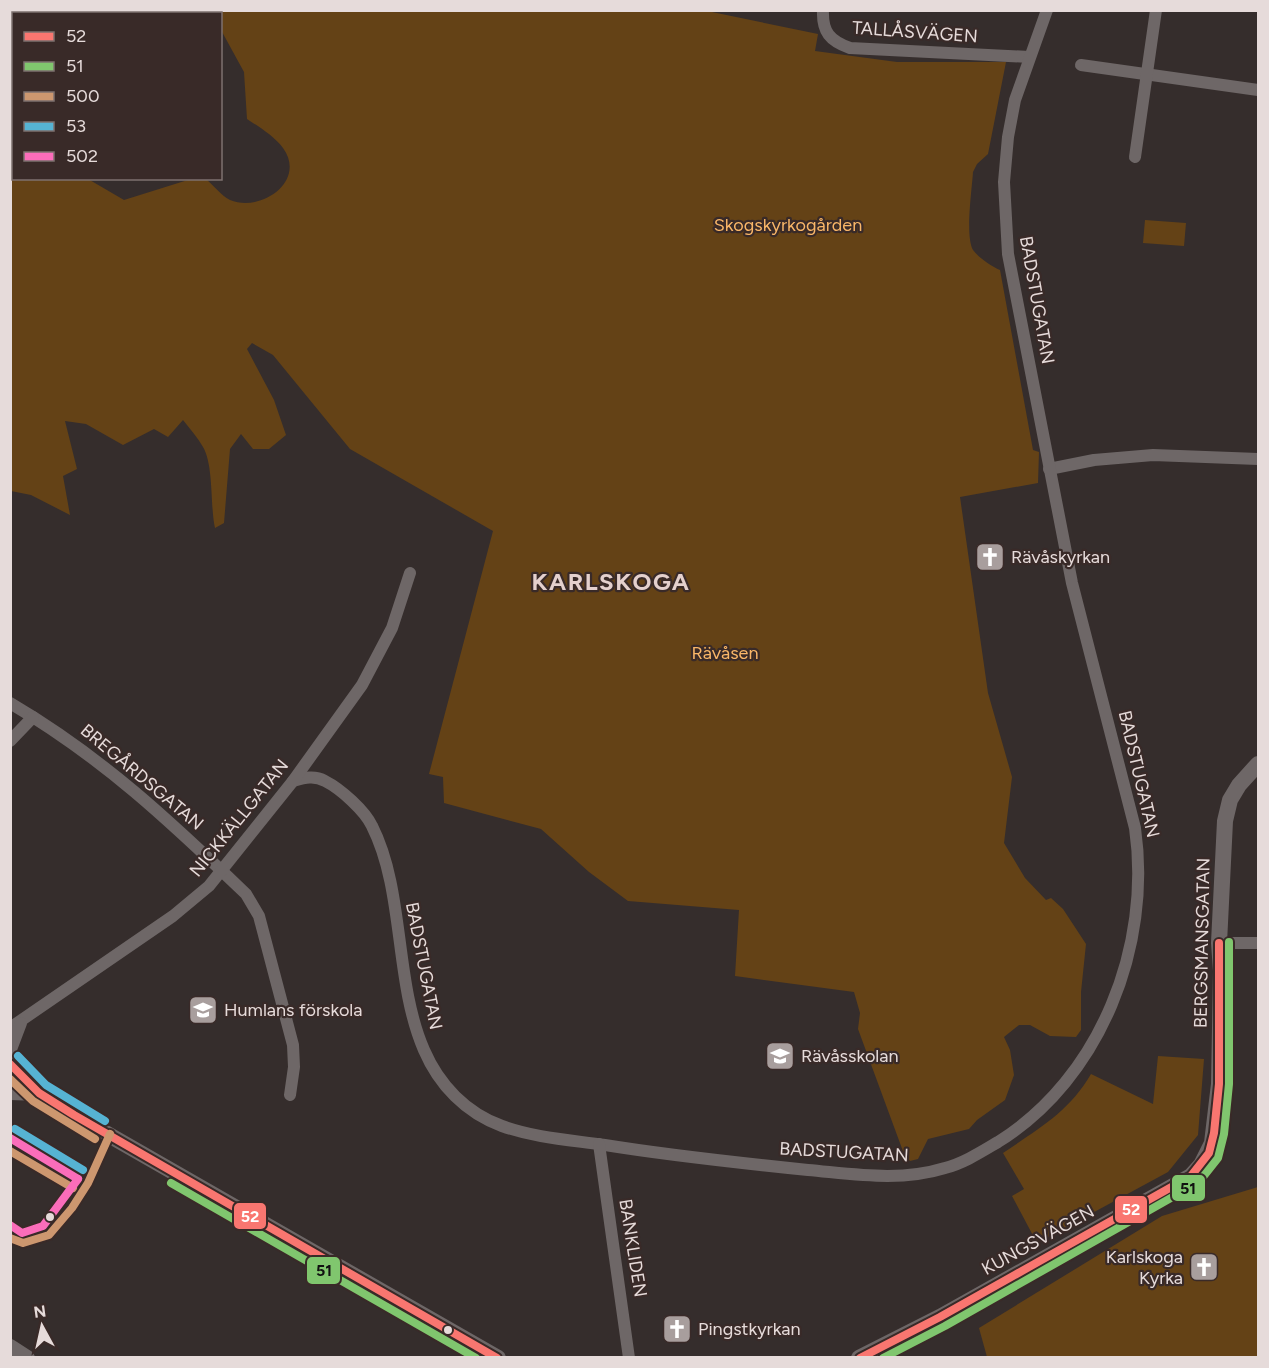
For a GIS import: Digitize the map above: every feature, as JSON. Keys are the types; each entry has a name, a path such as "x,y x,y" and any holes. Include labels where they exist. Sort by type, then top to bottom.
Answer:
{"street":[{"name":"TALLÅSVÄGEN","path":"823,10 825,30 835,43 850,48 1029,57"},
{"name":"BADSTUGATAN","path":"293,781 309,777 325,780 371,823 381,848 409,1004 425,1054 442,1082 465,1108 498,1125 528,1135 688,1158 900,1177 946,1168 974,1157 1035,1116 1061,1090 1096,1038 1130,947 1137,909 1139,858 1132,816 1072,583 1008,254 1004,182 1008,137 1015,100 1047,10"},
{"path":"1135,157 1156,10"},
{"path":"1081,65 1146,76 1258,90"},
{"path":"1049,469 1094,460 1153,455 1258,459"},
{"name":"NICKKÄLLGATAN","path":"10,1052 16,1025 173,916 209,886 222,871 338,720 379,656 392,627 410,573"},
{"name":"BREGÅRDSGATAN","path":"10,704 68,738 111,770 246,894 259,916 293,1045 294,1067 290,1095"},
{"path":"10,741 33,717"},
{"name":"BERGSMANSGATAN","path":"1214,1133 1219,1084 1221,971 1219,943 1225,821 1230,800 1239,785 1258,764"},
{"path":"1219,943 1258,943"},
{"path":"10,1063 39,1093 236,1210 498,1358"},
{"path":"10,1068 10,1073"},
{"path":"10,1092 39,1093"},
{"name":"KUNGSVÄGEN","path":"859,1358 940,1317 1191,1176 1209,1153 1214,1133"},
{"name":"BANKLIDEN","path":"599,1144 629,1358"},
{"path":"10,1347 27,1358"}],"green space":[{"name":"Rävåsen","path":"205,11 707,11 818,34 815,51 897,62 1006,62 988,154 977,164 973,172 969,234 973,250 985,262 1000,270 1033,450 1039,452 1038,483 960,497 988,693 1012,777 1004,843 1025,878 1046,900 1051,898 1063,909 1086,944 1081,992 1081,1030 1076,1037 1050,1036 1030,1025 1019,1025 1004,1037 1010,1050 1014,1075 1005,1100 977,1120 969,1129 928,1139 918,1159 910,1161 904,1154 858,1029 860,1013 854,992 735,976 739,910 628,901 589,872 541,829 444,803 443,777 429,774 493,531 350,449 273,355 252,343 247,349 274,400 286,435 269,449 253,449 241,434 230,449 224,523 215,528 209,465 199,440 183,420 168,437 154,429 123,445 86,424 65,421 77,469 63,476 70,515 31,495 11,491 10,131 12,132 12,180 90,180 124,200 188,180 207,180 230,200 242,203 267,198 285,182 289,172 289,160 283,148 271,136 247,119 244,72 222,32 222,12"},
{"path":"1145,220 1186,223 1184,246 1143,243"},
{"path":"1158,1056 1204,1059 1198,1135 1168,1172 1037,1243 1012,1196 1024,1189 1003,1153 1063,1109 1091,1074 1153,1104"},
{"path":"1258,1187 1258,1357 987,1357 979,1328 1162,1216"}],"transit line":[{"name":"51","path":"883,1358 945,1326 1199,1182 1218,1158 1224,1134 1229,1084 1229,942"},
{"name":"52","path":"860,1358 940,1317 1191,1176 1209,1153 1214,1133 1219,1084 1219,943"},
{"name":"53","path":"18,1056 46,1085 105,1121"},
{"name":"52","path":"10,1064 39,1093 74,1115 497,1358"},
{"name":"500","path":"10,1079 33,1101 95,1139"},
{"name":"53","path":"15,1129 83,1170"},
{"name":"500","path":"10,1238 23,1243 49,1235 72,1208 88,1183 110,1134"},
{"name":"502","path":"10,1138 78,1179"},
{"name":"500","path":"10,1151 73,1188"},
{"name":"502","path":"10,1225 22,1233 43,1226 78,1179"},
{"name":"51","path":"171,1183 476,1358"}],"place":[{"name":"Rävåskyrkan","path":"990,557"},
{"name":"Humlans förskola","path":"203,1010"},
{"name":"Rävåsskolan","path":"780,1056"},
{"name":"Karlskoga Kyrka","path":"1204,1267"},
{"name":"Pingstkyrkan","path":"677,1329"}],"district":[{"name":"KARLSKOGA","path":"611,581"}],"park label":[{"name":"Skogskyrkogården","path":"788,225"}]}
